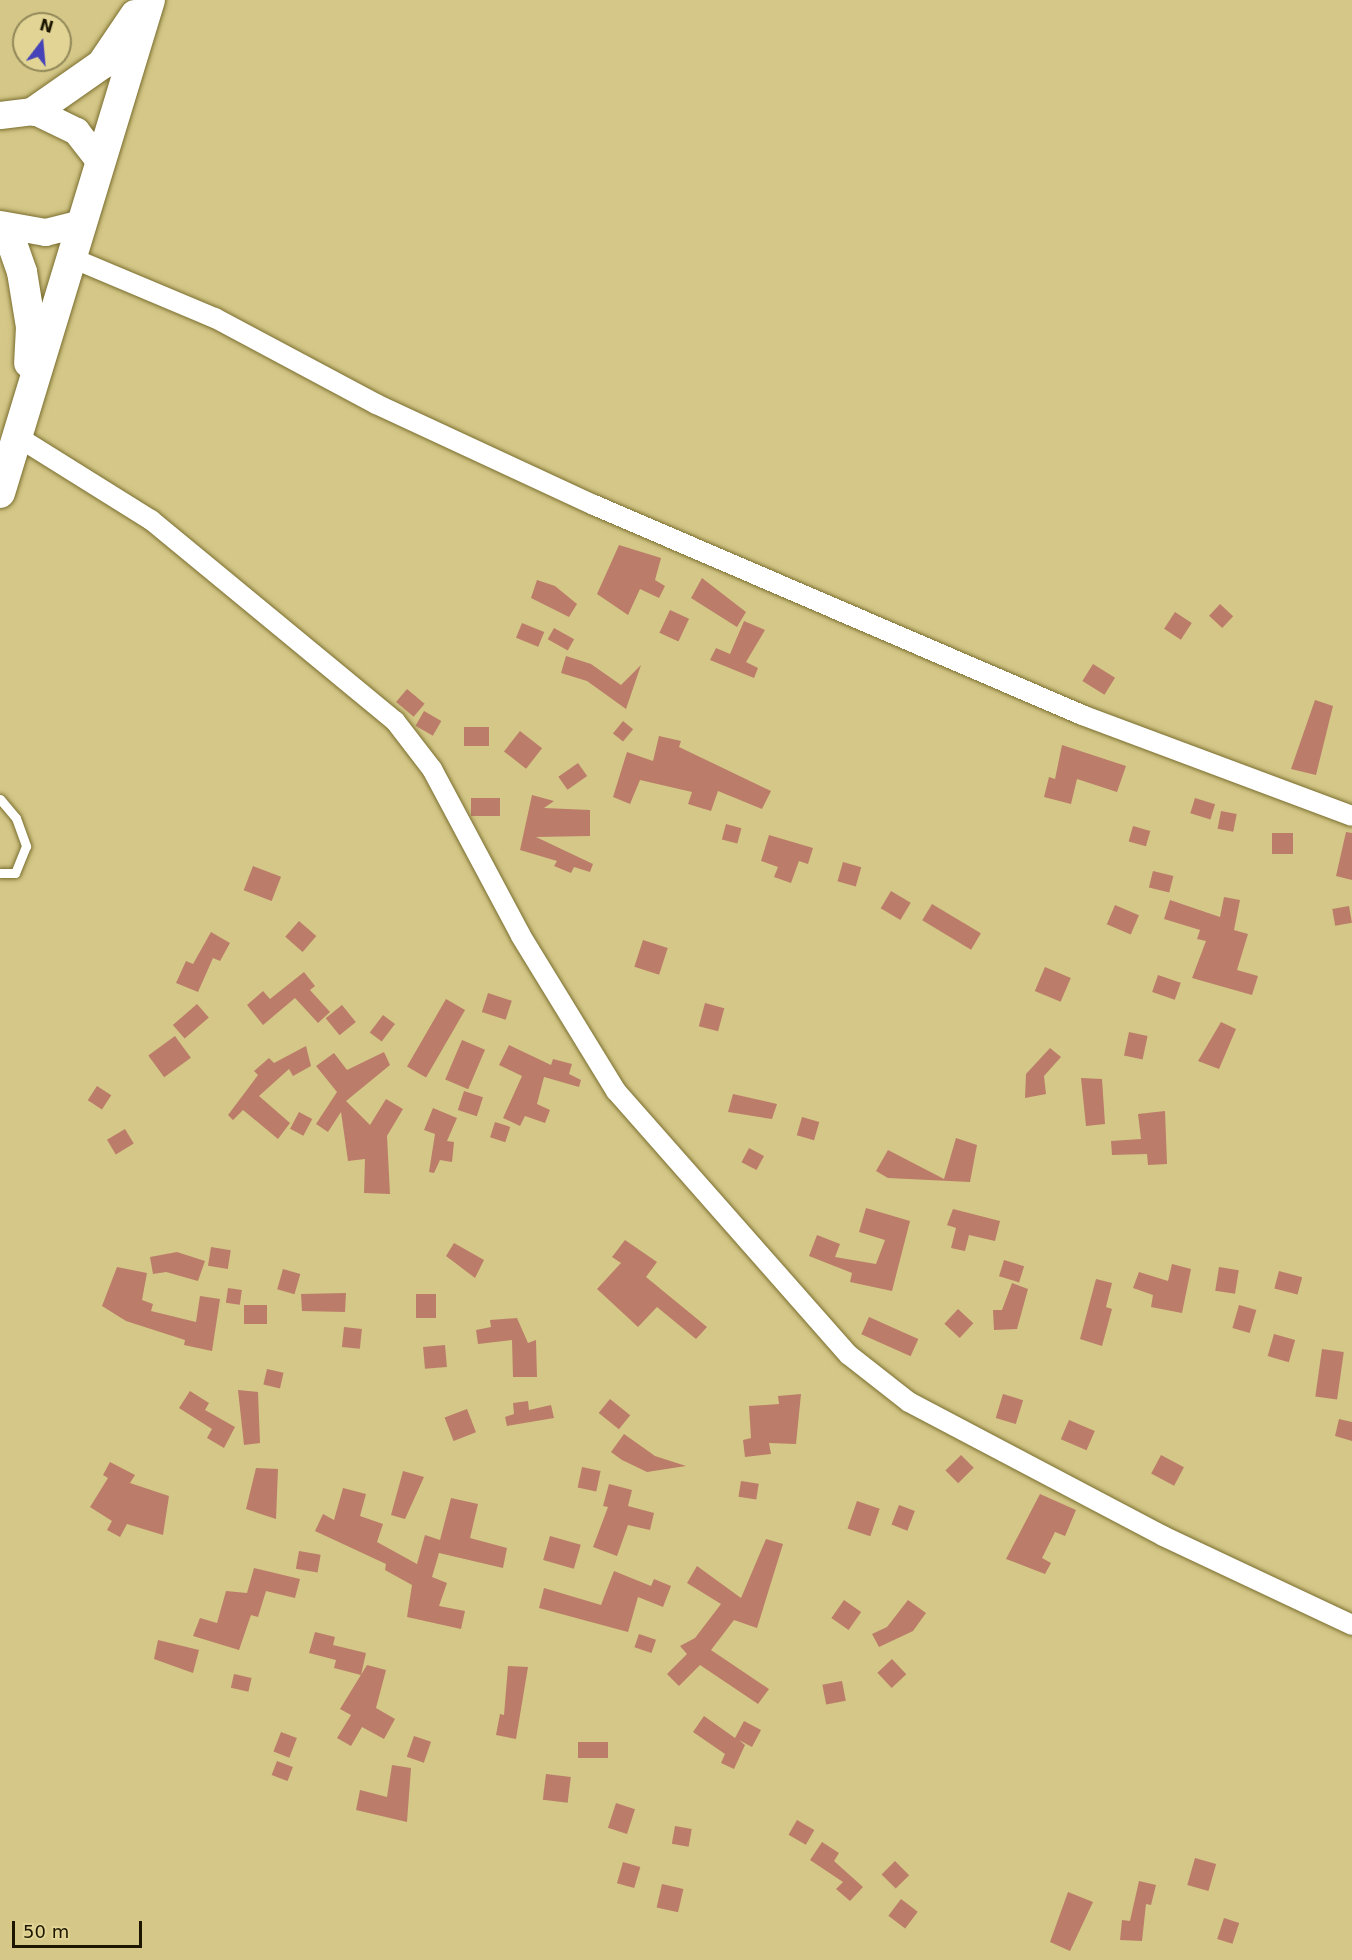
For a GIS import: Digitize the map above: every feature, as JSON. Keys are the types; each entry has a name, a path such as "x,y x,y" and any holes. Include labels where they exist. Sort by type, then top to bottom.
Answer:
{"main road":[{"path":"0,115 35,111 102,64 145,0"},
{"path":"0,493 72,258 99,160 150,0"},
{"path":"35,111 76,131 99,160"},
{"path":"27,408 31,327 22,272 4,226 45,232 82,223"}],"street":[{"path":"72,258 215,318 376,405 594,506 1082,715 1352,816"},
{"path":"18,437 151,520 394,721 432,769 520,936 616,1090 849,1354 920,1407 1163,1536 1352,1625"}],"lane":[{"path":"0,799 16,818 26,846 15,873 0,873"}],"building":[{"path":"619,545 661,558 655,580 665,586 659,598 640,589 628,615 597,594"},
{"path":"702,578 746,612 737,627 691,598"},
{"path":"537,580 555,586 577,604 569,617 531,598"},
{"path":"1220,604 1233,616 1222,628 1209,616"},
{"path":"670,610 689,619 678,642 659,633"},
{"path":"1175,612 1192,623 1181,640 1164,629"},
{"path":"744,621 765,630 746,662 758,668 754,678 710,660 716,648 730,654"},
{"path":"522,623 544,632 538,647 516,638"},
{"path":"554,628 574,639 568,651 548,639"},
{"path":"566,656 591,664 621,685 641,665 626,709 587,681 561,673"},
{"path":"1093,664 1115,678 1104,695 1082,681"},
{"path":"407,689 425,704 414,717 396,702"},
{"path":"1315,700 1333,706 1316,775 1291,769"},
{"path":"424,711 441,721 433,736 416,726"},
{"path":"623,721 633,729 623,742 613,733"},
{"path":"464,727 489,727 489,746 464,746"},
{"path":"520,731 542,748 526,769 504,751"},
{"path":"659,736 681,741 679,747 771,791 762,809 718,791 711,811 688,804 692,792 640,780 630,804 613,797 627,752 653,761"},
{"path":"1062,745 1126,766 1117,792 1077,779 1071,804 1044,797 1049,777 1055,779"},
{"path":"578,763 587,776 568,790 558,777"},
{"path":"532,795 554,801 544,808 590,810 590,836 536,837 593,864 590,872 574,867 571,873 554,866 557,861 520,850"},
{"path":"471,798 500,798 500,816 471,816"},
{"path":"1195,798 1215,804 1210,819 1190,813"},
{"path":"1221,811 1237,814 1233,832 1218,829"},
{"path":"726,824 741,828 737,844 722,839"},
{"path":"1133,826 1150,831 1146,846 1129,841"},
{"path":"1346,832 1352,833 1352,880 1336,876"},
{"path":"1272,833 1293,833 1293,854 1272,854"},
{"path":"769,835 813,848 808,864 799,861 791,883 774,877 778,867 761,861"},
{"path":"843,862 861,867 856,886 837,881"},
{"path":"253,866 281,877 272,901 244,890"},
{"path":"1153,871 1173,876 1169,893 1149,887"},
{"path":"891,891 911,903 900,920 881,908"},
{"path":"1224,897 1240,900 1234,930 1248,934 1237,970 1258,976 1252,995 1192,978 1206,941 1197,939 1200,930 1164,919 1170,900 1220,917"},
{"path":"932,904 981,933 971,950 922,920"},
{"path":"1115,905 1139,915 1131,934 1107,924"},
{"path":"1349,906 1352,923 1335,926 1332,909"},
{"path":"299,921 316,936 303,952 285,937"},
{"path":"211,932 230,943 220,961 213,958 198,992 176,983 186,961 193,964"},
{"path":"643,940 668,948 659,975 634,967"},
{"path":"1045,967 1071,978 1061,1002 1035,991"},
{"path":"304,972 315,986 310,990 330,1012 318,1023 295,998 263,1025 247,1005 263,991 270,999"},
{"path":"1158,975 1181,983 1175,1000 1152,992"},
{"path":"488,993 512,1001 506,1020 482,1012"},
{"path":"446,999 465,1010 426,1078 407,1067"},
{"path":"705,1003 724,1008 718,1031 699,1026"},
{"path":"197,1004 209,1018 185,1039 173,1025"},
{"path":"342,1005 356,1022 340,1035 326,1018"},
{"path":"383,1015 395,1024 382,1042 370,1033"},
{"path":"1221,1022 1236,1029 1219,1069 1198,1061"},
{"path":"1129,1032 1148,1036 1143,1059 1124,1055"},
{"path":"175,1036 191,1058 164,1077 148,1055"},
{"path":"462,1040 485,1050 468,1089 445,1080"},
{"path":"509,1045 551,1065 553,1059 572,1064 569,1074 581,1080 579,1087 544,1077 537,1104 550,1110 545,1123 525,1116 520,1126 503,1118 522,1076 499,1065"},
{"path":"306,1046 311,1066 293,1076 289,1069 259,1096 290,1123 278,1139 243,1110 233,1120 228,1115 258,1075 254,1071 269,1058 274,1063"},
{"path":"1050,1048 1061,1057 1044,1076 1046,1094 1025,1098 1026,1074"},
{"path":"384,1052 390,1065 346,1101 370,1125 386,1099 403,1109 387,1136 390,1194 364,1193 365,1159 348,1161 341,1112 328,1132 316,1124 337,1092 316,1066 334,1053 347,1070"},
{"path":"1081,1078 1102,1079 1105,1124 1086,1126"},
{"path":"97,1086 111,1095 102,1110 88,1100"},
{"path":"464,1091 483,1097 477,1116 458,1110"},
{"path":"733,1094 777,1104 772,1119 728,1112"},
{"path":"433,1108 457,1118 447,1141 454,1142 452,1162 440,1160 434,1173 429,1172 435,1134 424,1130"},
{"path":"1165,1111 1167,1164 1148,1165 1147,1154 1112,1155 1111,1141 1141,1139 1138,1114"},
{"path":"299,1112 312,1119 303,1136 290,1129"},
{"path":"802,1117 819,1122 814,1140 797,1135"},
{"path":"495,1122 510,1127 505,1142 490,1137"},
{"path":"125,1129 134,1144 116,1154 107,1140"},
{"path":"956,1138 977,1145 970,1182 888,1178 876,1171 888,1150 944,1179"},
{"path":"749,1148 764,1156 756,1170 741,1162"},
{"path":"866,1208 910,1221 892,1291 850,1282 852,1273 809,1256 817,1235 840,1244 835,1257 876,1264 885,1240 859,1232"},
{"path":"953,1209 1000,1221 995,1241 969,1235 965,1251 951,1248 956,1228 947,1225"},
{"path":"625,1240 657,1262 646,1277 707,1327 696,1339 657,1307 638,1327 597,1289 621,1263 612,1257"},
{"path":"454,1243 484,1260 475,1278 446,1256"},
{"path":"211,1247 231,1250 228,1269 208,1266"},
{"path":"177,1252 205,1261 198,1281 166,1272 153,1274 150,1257"},
{"path":"1004,1260 1024,1266 1019,1282 999,1276"},
{"path":"1172,1264 1191,1269 1182,1313 1151,1307 1153,1295 1133,1288 1139,1272 1168,1281"},
{"path":"117,1267 147,1273 142,1300 153,1304 151,1311 196,1322 200,1296 220,1299 212,1351 184,1345 185,1340 126,1321 102,1306"},
{"path":"1219,1267 1239,1270 1235,1294 1215,1291"},
{"path":"283,1269 300,1274 295,1294 277,1289"},
{"path":"1279,1271 1302,1277 1298,1295 1274,1288"},
{"path":"1096,1279 1112,1283 1106,1307 1112,1309 1102,1346 1080,1339"},
{"path":"1012,1283 1028,1289 1017,1329 994,1330 993,1310 1002,1310"},
{"path":"228,1288 242,1290 240,1305 226,1303"},
{"path":"346,1293 345,1312 302,1311 301,1294"},
{"path":"416,1294 436,1294 436,1318 416,1318"},
{"path":"244,1305 267,1305 267,1324 244,1324"},
{"path":"1239,1305 1256,1310 1250,1333 1232,1328"},
{"path":"958,1309 973,1323 960,1338 944,1324"},
{"path":"869,1317 918,1339 911,1356 861,1334"},
{"path":"517,1318 528,1343 536,1340 537,1377 513,1377 512,1340 478,1344 476,1330 491,1327 490,1320"},
{"path":"344,1327 362,1329 360,1349 342,1347"},
{"path":"1274,1334 1295,1340 1289,1362 1268,1356"},
{"path":"445,1345 447,1367 425,1369 423,1347"},
{"path":"1322,1349 1344,1352 1337,1400 1315,1397"},
{"path":"267,1369 284,1373 280,1388 263,1385"},
{"path":"238,1390 258,1392 260,1443 244,1445"},
{"path":"190,1391 209,1403 205,1410 235,1427 224,1448 207,1438 212,1429 179,1408"},
{"path":"801,1394 796,1444 769,1443 771,1454 745,1457 743,1440 751,1438 749,1406 779,1404 778,1396"},
{"path":"1003,1394 1023,1400 1016,1424 996,1418"},
{"path":"610,1399 630,1415 619,1429 599,1413"},
{"path":"528,1401 529,1410 551,1405 554,1418 507,1426 505,1417 514,1414 513,1403"},
{"path":"467,1409 476,1432 454,1441 445,1418"},
{"path":"1339,1419 1352,1422 1352,1441 1335,1436"},
{"path":"1069,1420 1095,1431 1087,1450 1061,1439"},
{"path":"624,1434 655,1456 686,1466 647,1472 622,1460 611,1452"},
{"path":"961,1455 974,1468 958,1483 945,1471"},
{"path":"1161,1455 1184,1467 1174,1486 1151,1474"},
{"path":"110,1462 135,1475 130,1483 169,1496 163,1535 127,1524 120,1537 107,1530 112,1521 90,1507 108,1478 103,1475"},
{"path":"582,1467 601,1471 596,1491 578,1488"},
{"path":"256,1468 278,1469 276,1519 246,1509"},
{"path":"403,1471 424,1477 405,1519 391,1515"},
{"path":"741,1481 759,1484 756,1500 738,1497"},
{"path":"609,1484 632,1490 628,1506 654,1513 650,1530 628,1525 617,1556 593,1547 608,1507 603,1506"},
{"path":"343,1488 366,1494 360,1516 383,1524 377,1542 417,1564 425,1535 440,1540 451,1498 478,1504 470,1538 507,1548 503,1568 439,1553 432,1577 447,1583 439,1606 465,1611 461,1629 407,1617 412,1585 385,1570 386,1564 315,1531 323,1514 334,1520"},
{"path":"1040,1494 1076,1510 1065,1536 1055,1532 1042,1558 1051,1563 1045,1574 1006,1559"},
{"path":"857,1501 880,1509 870,1536 848,1528"},
{"path":"899,1505 915,1511 907,1531 891,1525"},
{"path":"550,1536 581,1545 574,1569 543,1560"},
{"path":"766,1539 783,1544 757,1628 734,1620 711,1650 769,1689 758,1704 700,1665 679,1686 667,1674 687,1654 680,1646 695,1638 721,1604 687,1583 697,1566 741,1598"},
{"path":"299,1551 321,1555 318,1573 296,1569"},
{"path":"254,1568 300,1579 295,1598 266,1591 258,1617 251,1615 239,1650 193,1636 200,1618 217,1623 226,1591 247,1593"},
{"path":"614,1571 651,1586 654,1579 671,1586 663,1607 638,1597 628,1632 539,1608 544,1588 601,1605"},
{"path":"844,1600 861,1612 849,1630 831,1618"},
{"path":"908,1600 926,1613 913,1631 879,1647 872,1634 887,1627"},
{"path":"315,1632 335,1637 333,1645 366,1653 361,1675 334,1668 336,1660 309,1653"},
{"path":"639,1634 656,1640 651,1653 634,1647"},
{"path":"158,1640 199,1650 193,1673 154,1659"},
{"path":"892,1659 906,1674 892,1688 877,1673"},
{"path":"367,1665 386,1670 376,1708 395,1719 384,1739 362,1727 351,1746 337,1738 351,1715 340,1709"},
{"path":"508,1666 528,1667 516,1739 496,1735 500,1714 504,1715"},
{"path":"234,1674 252,1678 248,1692 231,1688"},
{"path":"842,1681 846,1701 826,1704 822,1685"},
{"path":"704,1716 735,1738 744,1721 761,1730 752,1747 739,1740 745,1745 734,1769 721,1763 725,1754 693,1732"},
{"path":"281,1732 297,1738 289,1758 273,1752"},
{"path":"414,1736 431,1742 424,1763 407,1757"},
{"path":"578,1742 608,1742 608,1758 578,1758"},
{"path":"277,1761 293,1767 287,1781 272,1775"},
{"path":"392,1765 411,1768 407,1822 356,1810 360,1790 387,1797"},
{"path":"546,1774 571,1777 568,1803 543,1800"},
{"path":"616,1803 635,1809 627,1834 608,1828"},
{"path":"797,1820 814,1830 806,1845 788,1835"},
{"path":"675,1826 692,1829 689,1847 672,1844"},
{"path":"822,1842 839,1853 834,1861 863,1887 850,1901 836,1889 843,1882 810,1860"},
{"path":"1195,1858 1216,1864 1208,1891 1187,1885"},
{"path":"895,1861 909,1875 896,1889 882,1874"},
{"path":"623,1862 640,1867 634,1888 617,1883"},
{"path":"1139,1881 1156,1885 1151,1905 1146,1904 1142,1941 1120,1940 1122,1920 1130,1921"},
{"path":"662,1884 683,1889 678,1912 657,1907"},
{"path":"1068,1892 1093,1902 1070,1951 1050,1942"},
{"path":"901,1899 918,1912 905,1928 888,1916"},
{"path":"1224,1918 1239,1923 1232,1944 1217,1939"}]}
